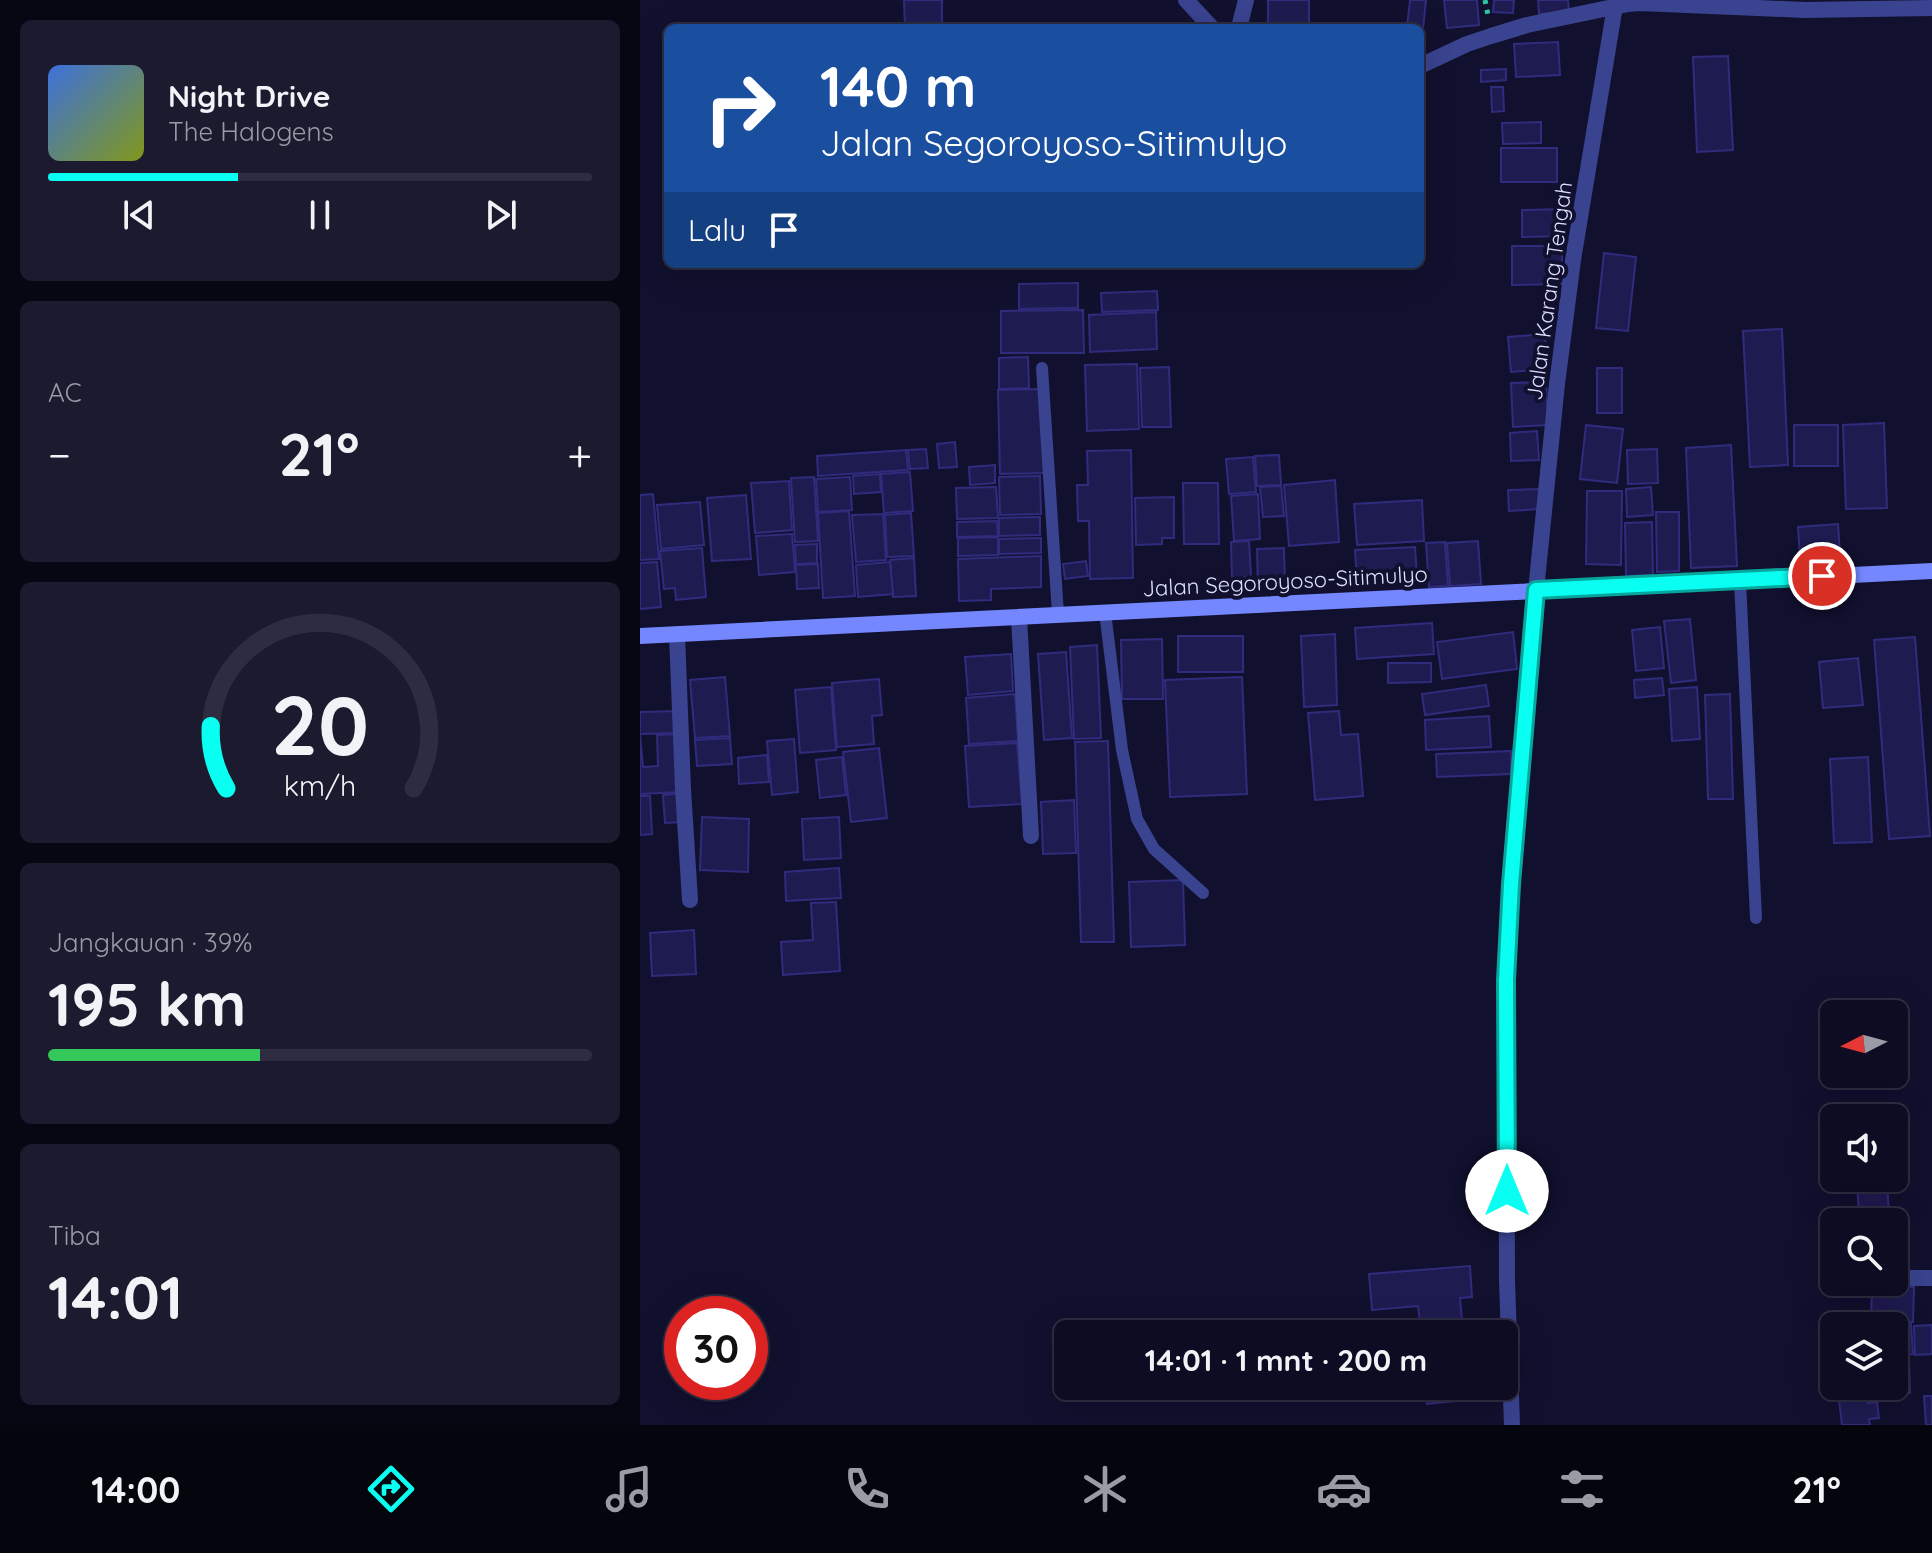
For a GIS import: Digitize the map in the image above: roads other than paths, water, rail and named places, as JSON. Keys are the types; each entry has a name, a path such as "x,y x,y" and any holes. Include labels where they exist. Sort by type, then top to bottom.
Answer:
{"main road":[{"name":"Jalan Segoroyoso-Sitimulyo","path":"640,636 1932,571"}],"street":[{"path":"1186,0 1208,24"},
{"path":"1240,24 1246,0"},
{"path":"1424,64 1491,36 1616,4 1805,10 1932,8"},
{"name":"Jalan Karang Tengah","path":"1512,1425 1507,1281 1506,980 1512,868 1557,384 1573,260 1616,4"},
{"path":"1019,617 1031,836"},
{"path":"677,634 690,900"},
{"path":"1908,1278 1932,1278"}],"lane":[{"path":"1042,368 1058,614"},
{"path":"1740,581 1756,918"},
{"path":"1105,612 1122,750 1137,819 1154,849 1203,893"}]}
